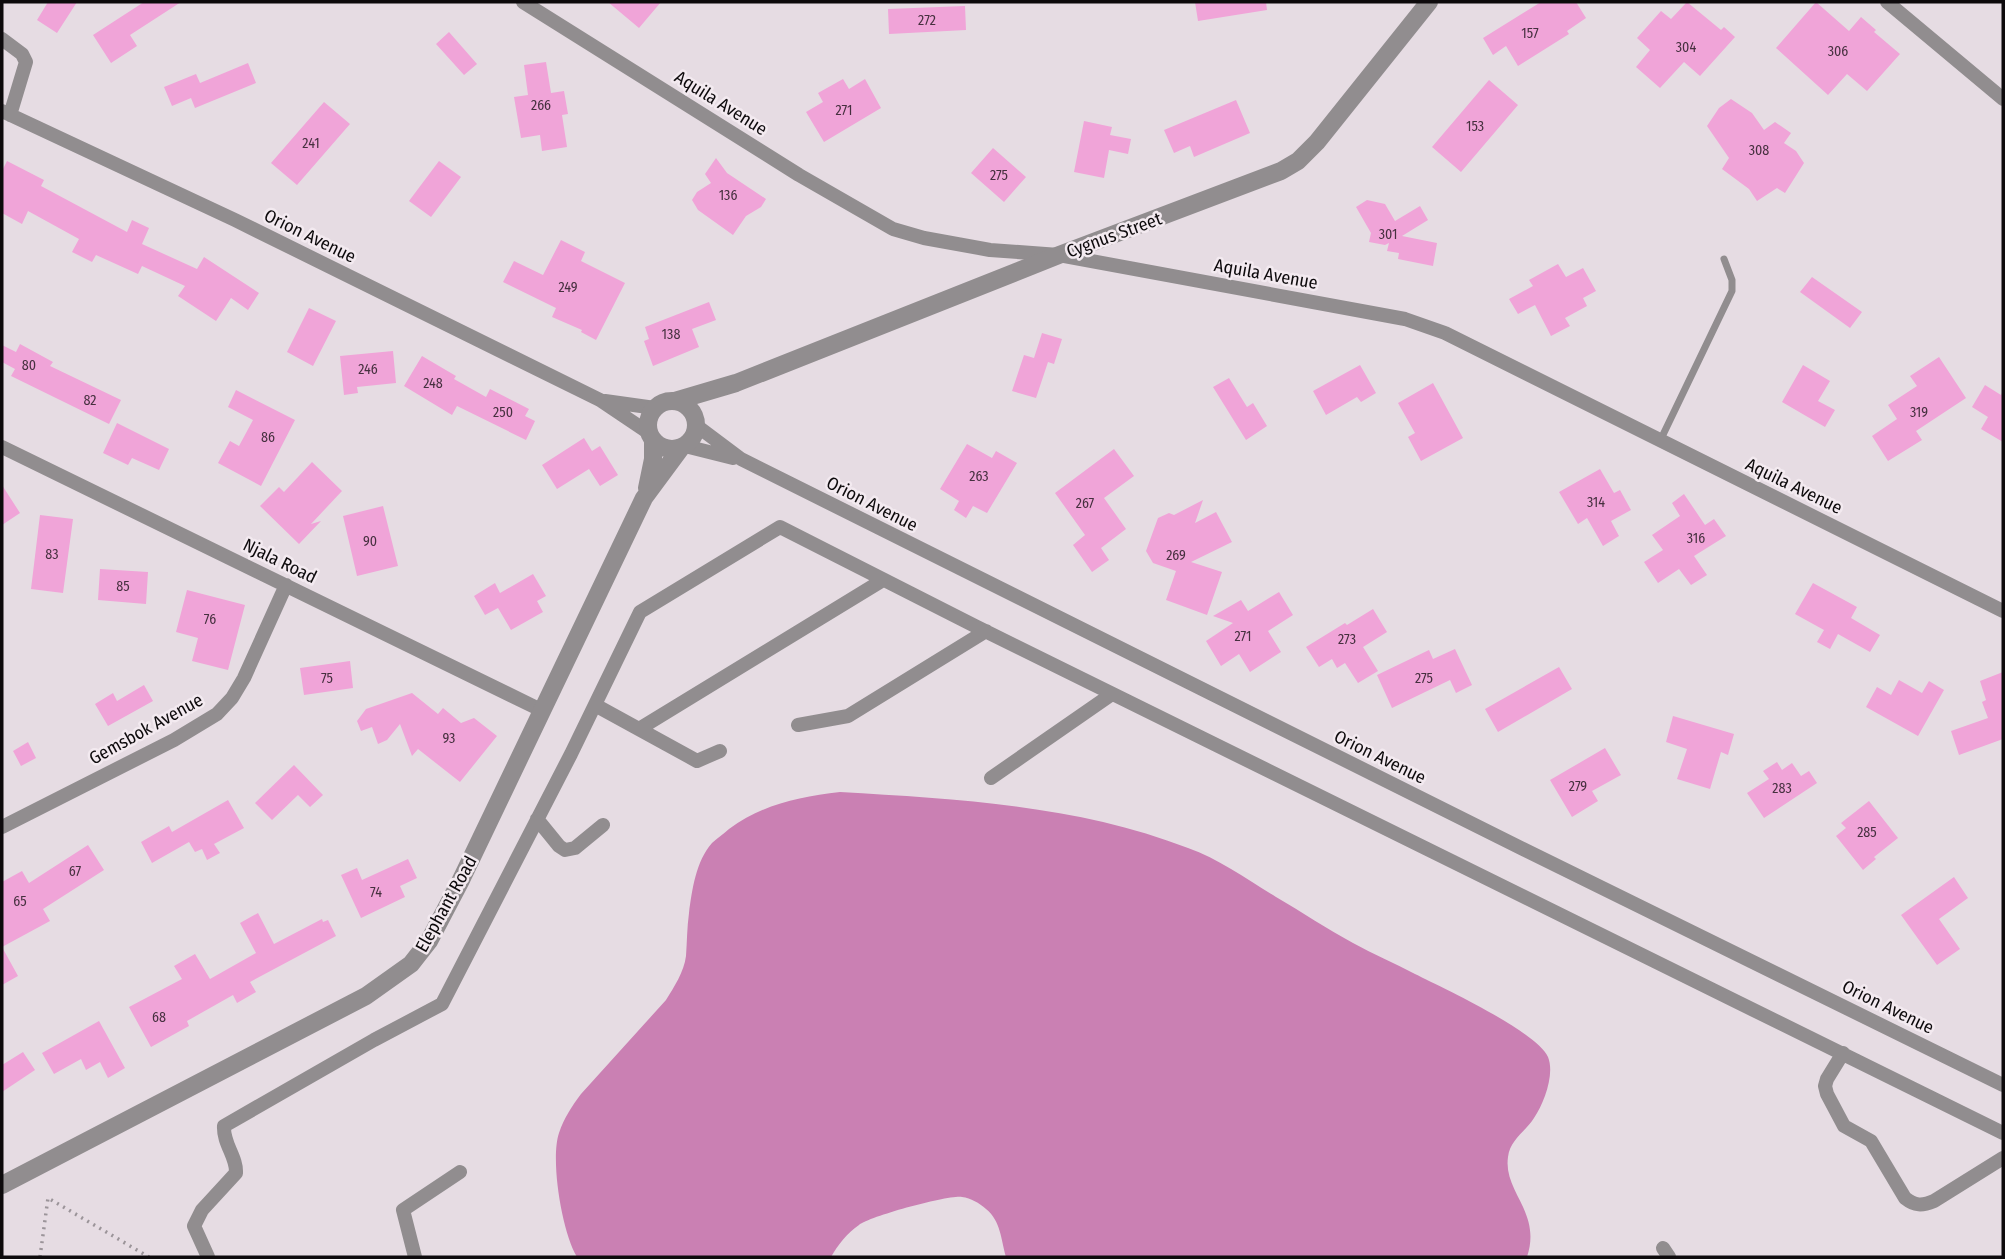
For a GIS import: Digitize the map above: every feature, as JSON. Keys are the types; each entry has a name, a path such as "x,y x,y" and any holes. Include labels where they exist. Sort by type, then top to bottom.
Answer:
{"street":[{"name":"Aquila Avenue","path":"523,2 800,175 892,229 990,250 1059,256 1405,319 1445,333 2003,611"},
{"name":"Cygnus Street","path":"675,401 736,383 1059,256 1258,182 1298,161 1318,142 1429,2"},
{"path":"1887,2 2003,99"},
{"path":"2,39 16,48 26,62 6,113"},
{"name":"Orion Avenue","path":"6,113 235,220 600,400 651,436"},
{"name":"Cygnus Street","path":"696,422 714,397 736,383"},
{"name":"Orion Avenue","path":"600,400 655,408"},
{"path":"667,401 688,406 696,422 693,437 683,447 665,449 651,436 648,420 655,408 667,401"},
{"name":"Orion Avenue","path":"696,422 741,459 1085,632 2003,1084"},
{"name":"Elephant Road","path":"644,498 653,459 651,436"},
{"name":"Njala Road","path":"2,447 541,710"},
{"name":"Orion Avenue","path":"683,447 741,459"},
{"name":"Elephant Road","path":"2,1185 366,996 411,964 429,941 460,882 644,498 683,447"},
{"path":"208,1257 194,1226 202,1210 236,1173 237,1167 223,1137 224,1126 442,1004 640,612 780,527 1112,694 2003,1133"},
{"path":"639,729 883,580"},
{"name":"Gemsbok Avenue","path":"2,827 174,740 217,714 232,698 244,678 286,585"},
{"path":"798,725 848,716 986,631"},
{"path":"991,778 1112,694"},
{"path":"595,705 697,761 720,751"},
{"path":"537,819 565,850 575,848 603,825"},
{"path":"1843,1053 1827,1079 1826,1094 1844,1126 1871,1141 1905,1198 1913,1204 1934,1201 2003,1158"},
{"path":"415,1257 403,1210 460,1172"}],"lane":[{"path":"1660,441 1732,291 1732,280 1724,260"}],"path":[{"path":"40,1257 48,1198 149,1257"}],"shaded area":[{"path":"840,792 972,801 1060,813 1103,822 1188,848 1222,864 1353,943 1466,1000 1526,1035 1540,1047 1550,1064 1547,1088 1538,1112 1512,1146 1508,1157 1511,1181 1530,1227 1527,1257 1006,1257 1000,1231 991,1214 969,1198 954,1197 866,1221 847,1235 831,1257 577,1257 567,1231 559,1196 556,1160 559,1133 568,1112 581,1094 666,1000 678,979 686,956 693,885 702,858 712,843 755,813 796,799"}],"building":[{"path":"48,2 77,2 57,33 37,20"},
{"path":"144,2 181,2 130,35 137,46 111,63 93,35"},
{"path":"608,2 661,2 639,28"},
{"path":"1195,2 1266,2 1267,10 1198,21"},
{"path":"1541,2 1576,2 1586,18 1567,31 1569,34 1518,66 1506,46 1493,55 1483,38"},
{"path":"1687,2 1721,30 1724,27 1735,37 1700,76 1684,62 1660,88 1636,67 1650,50 1637,38 1661,11 1671,19"},
{"path":"1816,2 1849,31 1861,17 1900,54 1867,91 1847,74 1828,95 1776,48"},
{"path":"965,6 966,30 889,34 888,9"},
{"path":"449,32 477,64 464,75 436,44"},
{"path":"546,62 551,93 564,91 568,114 562,115 567,147 542,151 540,135 521,138 514,97 528,95 524,65"},
{"path":"248,63 256,83 195,108 191,98 172,106 164,87 196,74 200,83"},
{"path":"843,79 849,89 865,79 881,108 824,142 806,112 823,102 818,93"},
{"path":"1489,80 1518,105 1461,172 1432,147"},
{"path":"1731,99 1752,113 1764,130 1775,122 1791,133 1784,143 1796,151 1804,163 1785,193 1777,188 1757,201 1749,189 1722,169 1729,158 1707,126 1719,108"},
{"path":"1236,100 1250,133 1194,157 1190,146 1174,153 1164,130"},
{"path":"324,102 350,124 297,185 271,163"},
{"path":"1084,121 1112,127 1110,135 1131,139 1128,154 1109,150 1104,178 1074,172"},
{"path":"993,148 1026,177 1004,202 971,173"},
{"path":"716,158 727,173 766,199 761,207 746,216 733,235 698,210 692,200 697,192 711,183 705,174"},
{"path":"7,161 44,180 41,186 127,232 132,220 149,228 142,244 197,269 204,257 259,293 248,310 231,298 216,321 178,296 185,286 142,266 138,274 96,255 92,262 72,252 79,239 28,211 22,224 2,213 2,171"},
{"path":"439,161 461,177 431,217 409,201"},
{"path":"1367,200 1385,204 1395,221 1420,206 1428,220 1402,236 1437,243 1433,266 1398,259 1399,253 1387,251 1389,243 1385,245 1369,242 1371,233 1356,207"},
{"path":"561,240 585,252 581,261 625,283 596,340 581,332 582,330 552,317 556,308 503,282 514,261 543,275"},
{"path":"1558,264 1566,277 1583,268 1596,291 1583,298 1587,306 1565,318 1570,326 1551,336 1535,305 1518,314 1509,299 1533,286 1529,280"},
{"path":"1812,277 1862,312 1850,328 1800,292"},
{"path":"709,302 716,320 692,329 699,347 653,366 644,341 649,339 645,327"},
{"path":"309,308 336,321 313,366 287,352"},
{"path":"1042,333 1062,339 1054,364 1048,362 1036,398 1012,391 1024,355 1034,358"},
{"path":"20,344 53,362 50,366 121,400 109,424 11,376 15,369 2,362 2,345 16,352"},
{"path":"393,351 396,383 357,387 358,393 344,395 340,356"},
{"path":"422,356 456,376 454,379 486,397 490,389 529,409 525,416 535,421 526,440 457,406 452,415 404,386"},
{"path":"1939,357 1966,398 1916,431 1922,440 1888,461 1872,436 1897,419 1888,405 1917,386 1910,376"},
{"path":"1360,365 1376,393 1361,402 1357,397 1326,415 1313,391"},
{"path":"1803,365 1830,381 1818,401 1835,410 1825,427 1782,402"},
{"path":"1229,378 1247,407 1253,403 1267,426 1246,440 1213,387"},
{"path":"1433,383 1463,438 1421,461 1408,437 1415,433 1398,403"},
{"path":"1985,385 2001,395 2003,391 2003,442 1981,429 1988,417 1972,407"},
{"path":"236,390 295,420 261,486 218,463 230,441 239,446 253,420 228,407"},
{"path":"117,423 169,449 159,470 132,458 128,465 103,453"},
{"path":"584,438 592,451 600,446 618,475 600,486 589,469 557,489 542,465"},
{"path":"967,444 992,458 996,451 1017,463 987,513 973,506 966,518 954,510 959,501 940,489"},
{"path":"1114,449 1134,476 1104,498 1126,529 1101,548 1109,560 1092,572 1073,545 1085,535 1055,493"},
{"path":"312,462 342,491 311,524 321,521 299,544 260,506 279,487 284,492"},
{"path":"1600,469 1614,493 1620,490 1631,510 1611,521 1619,536 1603,546 1587,518 1578,524 1559,492"},
{"path":"2,485 20,513 2,525"},
{"path":"1684,494 1705,525 1714,519 1726,536 1694,556 1707,575 1691,585 1679,569 1658,583 1644,562 1663,550 1652,535 1680,516 1672,503"},
{"path":"1203,500 1195,523 1216,512 1232,542 1191,562 1222,572 1207,615 1166,600 1176,571 1153,563 1146,551 1158,518 1169,513 1174,515"},
{"path":"383,506 398,566 357,576 343,516"},
{"path":"40,515 73,519 63,593 31,589"},
{"path":"100,569 148,572 146,604 98,600"},
{"path":"533,574 546,596 537,601 543,612 511,630 498,608 485,615 474,596 495,583 500,593"},
{"path":"1813,583 1857,607 1851,618 1880,635 1870,652 1838,634 1830,649 1817,642 1824,630 1795,614"},
{"path":"187,590 245,605 228,670 192,661 198,638 176,632"},
{"path":"1279,592 1293,615 1268,631 1281,652 1250,672 1239,654 1221,666 1206,641 1233,623 1213,616 1241,600 1248,611"},
{"path":"1373,609 1387,632 1363,647 1378,671 1358,683 1345,663 1337,668 1332,659 1319,667 1306,647"},
{"path":"1455,649 1472,685 1456,693 1450,680 1392,708 1377,675 1429,650 1433,659"},
{"path":"350,661 353,688 304,695 300,668"},
{"path":"1559,667 1572,689 1498,732 1485,709"},
{"path":"2003,672 2003,739 1959,755 1951,731 1988,718 1982,702 1986,700 1980,681"},
{"path":"1899,680 1922,693 1929,681 1944,690 1918,736 1866,707 1877,687 1891,695"},
{"path":"144,685 153,701 108,726 95,704 113,693 117,701"},
{"path":"412,693 438,714 443,708 461,723 474,718 497,736 460,782 418,749 412,756 400,724 387,740 378,744 372,727 361,731 357,721 366,709"},
{"path":"1673,716 1734,734 1728,755 1721,752 1710,789 1677,779 1687,749 1666,742"},
{"path":"28,742 36,758 21,766 13,751"},
{"path":"1605,748 1621,775 1592,791 1598,801 1572,817 1550,780"},
{"path":"1777,762 1782,770 1792,763 1801,776 1809,771 1817,783 1764,818 1747,793 1769,779 1763,771"},
{"path":"294,765 323,795 310,807 298,795 272,820 255,803"},
{"path":"228,800 244,828 214,844 220,853 207,860 202,849 195,852 189,842 152,863 141,842 169,826 172,832"},
{"path":"1869,801 1898,838 1874,857 1876,859 1863,870 1836,836 1846,828 1841,823"},
{"path":"88,845 104,870 43,909 50,921 2,947 2,882 22,871 29,883"},
{"path":"408,859 417,878 400,886 405,897 361,918 341,875 357,868 362,880"},
{"path":"1954,877 1968,898 1939,919 1960,949 1937,965 1901,915"},
{"path":"258,913 274,944 322,919 323,922 328,920 336,936 250,982 256,992 237,1003 233,995 187,1021 189,1026 151,1047 129,1007 182,979 174,966 195,954 210,979 256,953 240,923"},
{"path":"2,947 18,976 2,985"},
{"path":"99,1021 125,1068 108,1078 100,1062 86,1070 81,1059 54,1074 42,1053"},
{"path":"23,1052 35,1070 2,1092 2,1065"}]}
